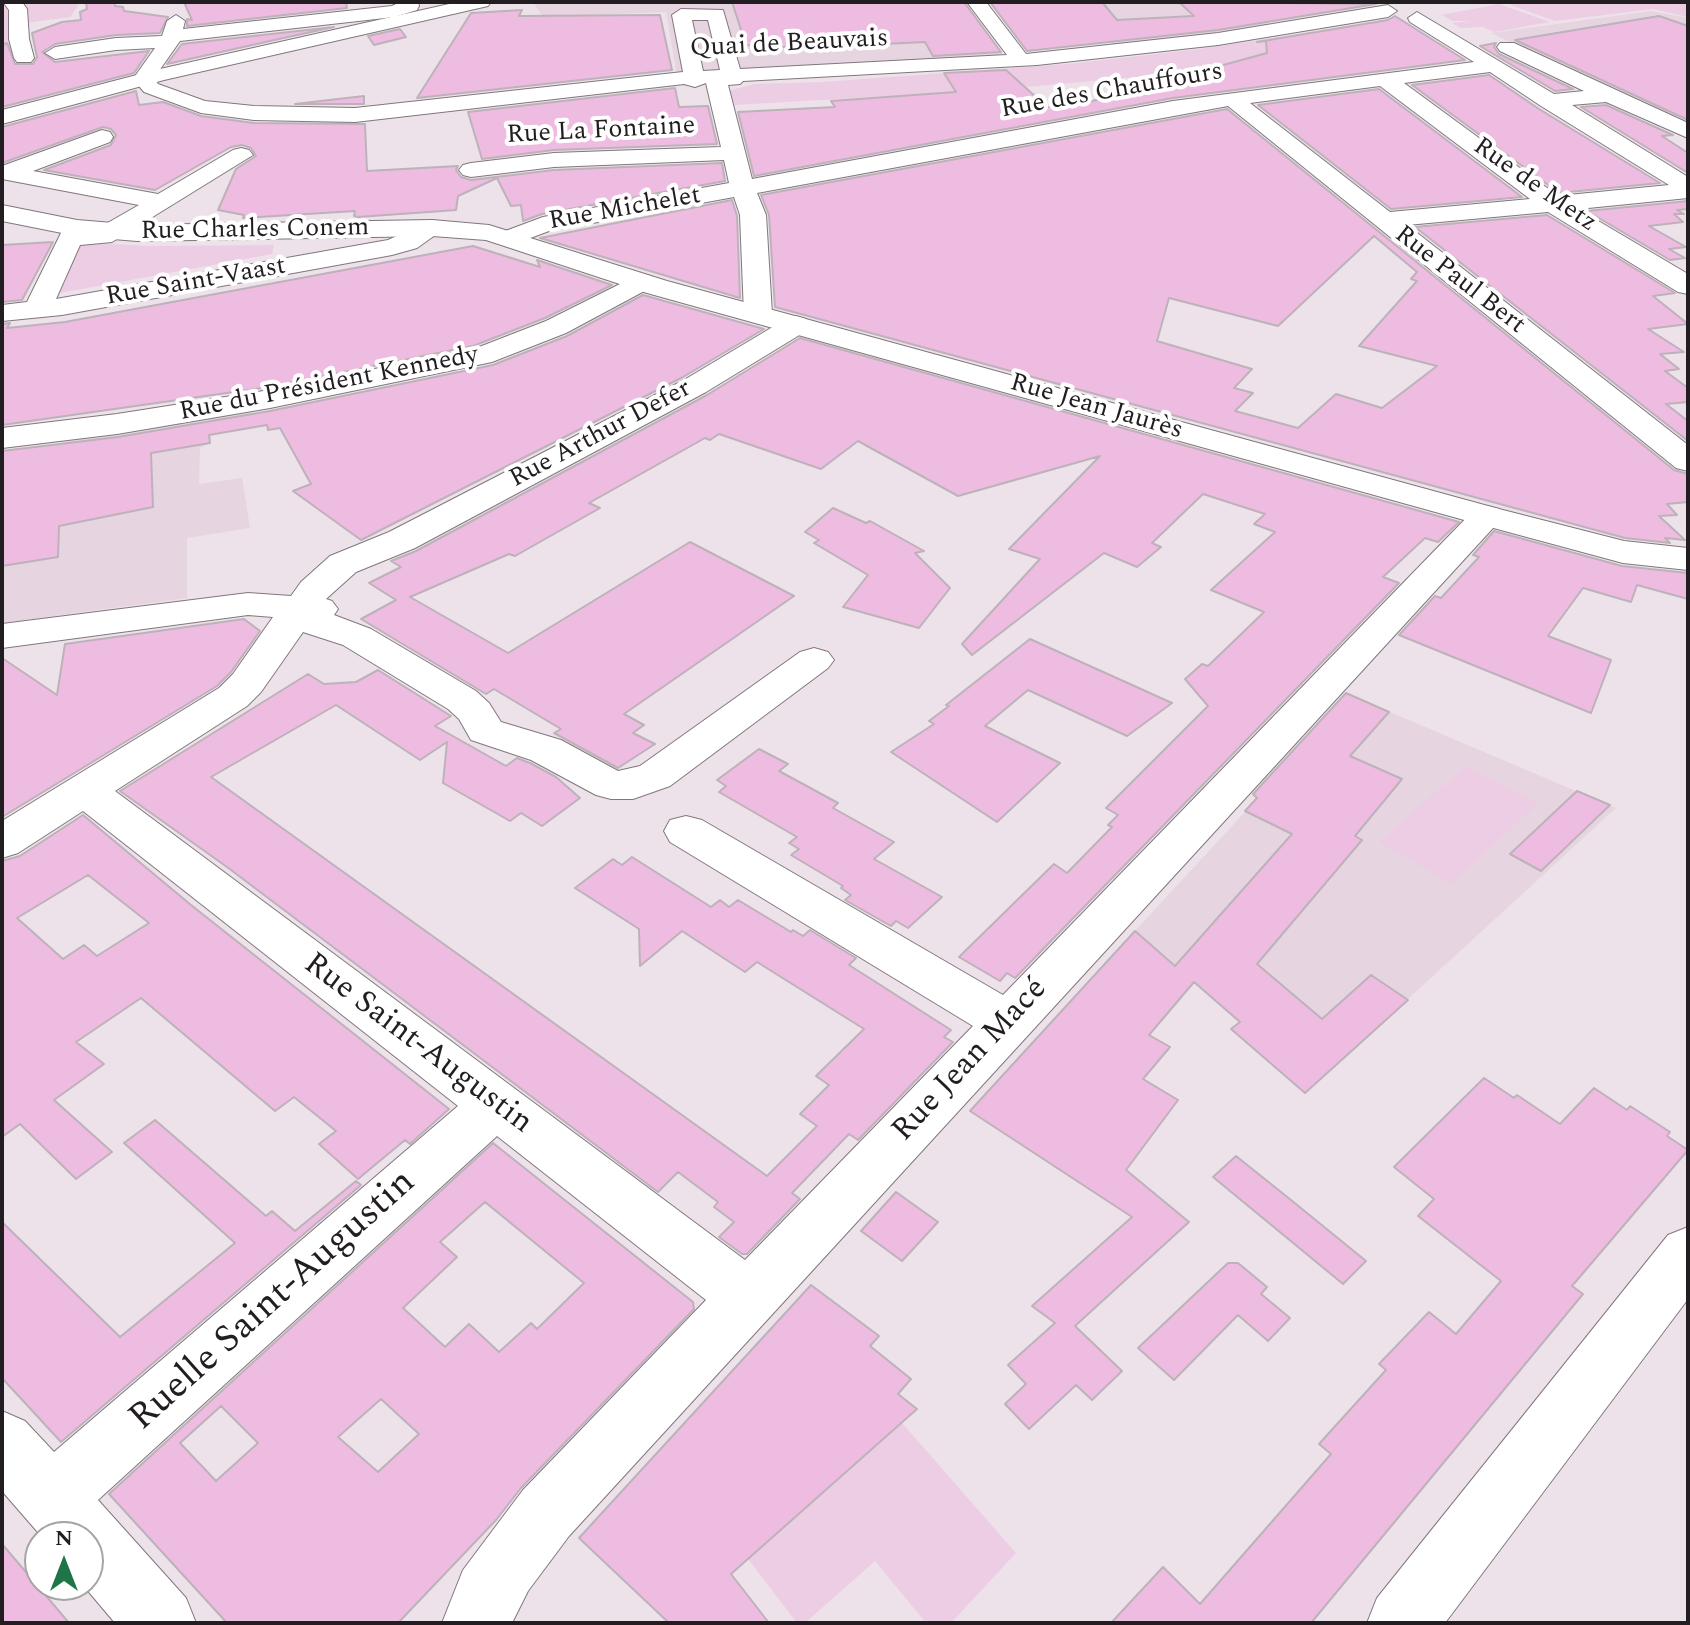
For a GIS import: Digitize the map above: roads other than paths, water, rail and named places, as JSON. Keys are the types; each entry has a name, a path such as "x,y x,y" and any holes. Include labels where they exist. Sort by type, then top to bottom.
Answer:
{"street":[{"path":"12,2 18,9 19,39 24,58"},
{"path":"52,58 116,49 175,30 394,11 408,8 409,2"},
{"path":"2,117 152,77 482,2"},
{"path":"976,2 1021,60"},
{"path":"1408,10 1688,189"},
{"name":"Quai de Beauvais","path":"152,77 151,88 190,104 254,113 371,115 649,82 841,76 1021,60 1218,39 1408,10"},
{"path":"714,78 722,39 716,14 681,15 686,41 714,78 754,222 758,314"},
{"path":"152,77 175,30"},
{"path":"1474,32 1688,131"},
{"name":"Rue des Chauffours","path":"743,189 1242,106 1385,79 1493,66"},
{"name":"Rue de Metz","path":"1385,79 1419,101 1553,204 1688,286"},
{"path":"1549,101 1609,95"},
{"path":"1388,104 1419,101"},
{"path":"1242,106 1310,109"},
{"name":"Rue Paul Bert","path":"1242,106 1688,461"},
{"path":"4,173 102,137"},
{"name":"Rue La Fontaine","path":"471,170 554,160 735,153"},
{"path":"37,310 70,238 103,237 241,155"},
{"path":"4,173 161,202"},
{"name":"Rue Michelet","path":"509,238 543,225 743,189"},
{"path":"1382,220 1688,189"},
{"name":"Rue Charles Conem","path":"2,213 111,232 187,234 432,228 472,230 509,238"},
{"name":"Rue Saint-Vaast","path":"2,313 37,310 392,247 432,228"},
{"name":"Rue Jean Jaurès","path":"509,238 640,282 1487,516 1623,552 1688,559"},
{"name":"Rue du Président Kennedy","path":"2,438 117,424 270,399 482,356 556,327 640,282"},
{"name":"Rue Arthur Defer","path":"2,842 263,677 305,614 350,575 402,540 695,386 796,325"},
{"name":"Rue Jean Macé","path":"477,1623 487,1594 522,1539 1487,516"},
{"path":"2,636 232,606 305,614 346,632 462,700 475,712 481,725 495,736 536,746 604,783 621,785 633,785 655,776 814,660"},
{"name":"Rue Saint-Augustin","path":"86,791 749,1298"},
{"path":"686,831 1008,1022"},
{"name":"Ruelle Saint-Augustin","path":"79,1521 496,1105"},
{"path":"1402,1623 1688,1253"},
{"path":"2,1443 71,1521"},
{"path":"104,1558 161,1623"}]}
